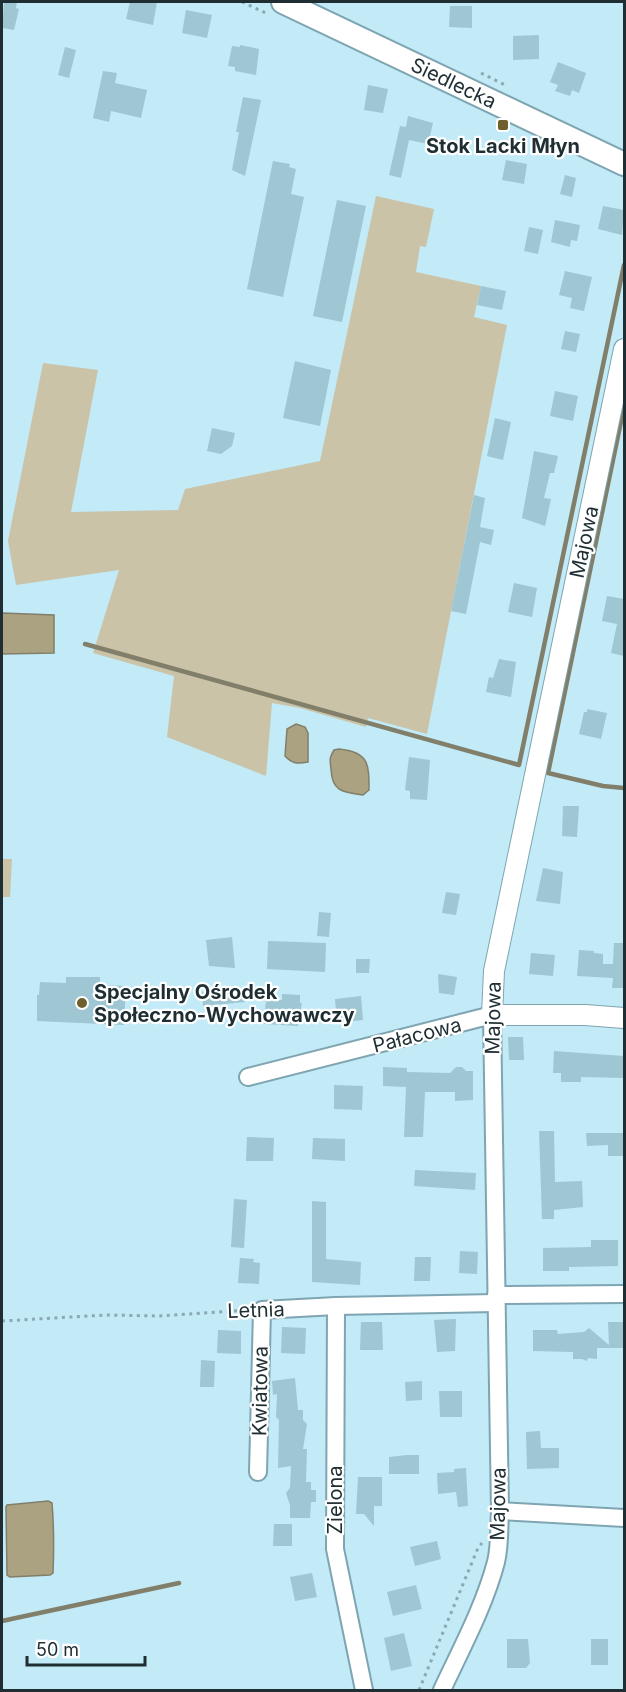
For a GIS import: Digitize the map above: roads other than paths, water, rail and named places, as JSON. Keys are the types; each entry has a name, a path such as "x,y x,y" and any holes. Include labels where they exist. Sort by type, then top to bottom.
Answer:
{"main road":[{"name":"Siedlecka","path":"283,2 624,165"}],"street":[{"name":"Majowa","path":"442,1690 476,1616 496,1561 500,1511 492,1015 494,971 624,349"},
{"name":"Pałacowa","path":"248,1077 492,1015 585,1015 624,1018"},
{"name":"Letnia","path":"262,1310 624,1294"},
{"name":"Zielona","path":"336,1306 335,1549 364,1690"},
{"name":"Kwiatowa","path":"258,1472 262,1310"},
{"path":"500,1511 624,1518"}],"waterway":[{"path":"85,644 519,765 624,265"},
{"path":"624,407 548,773 603,786 624,788"},
{"path":"2,1621 179,1583"}],"place":[{"name":"Stok Lacki Młyn","path":"503,125"},
{"name":"Specjalny Ośrodek Społeczno-Wychowawczy","path":"82,1003"}]}
